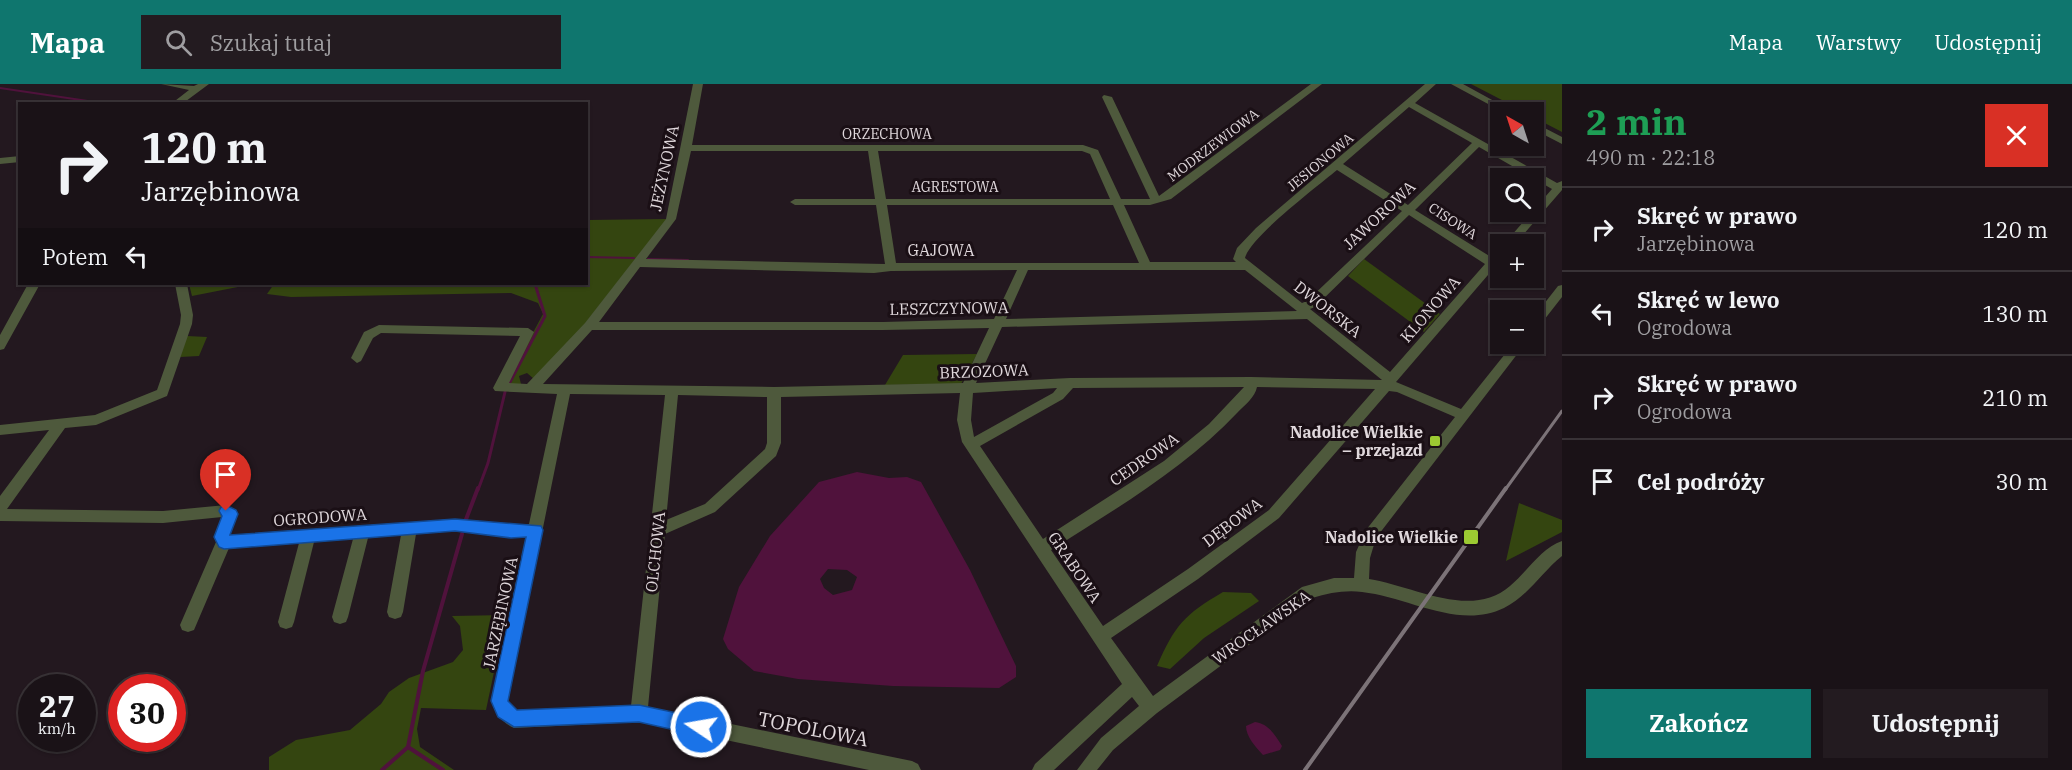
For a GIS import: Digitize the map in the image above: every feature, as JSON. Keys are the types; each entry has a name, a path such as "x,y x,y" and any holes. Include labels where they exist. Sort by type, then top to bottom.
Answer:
{"street":[{"path":"166,84 191,88"},
{"path":"179,102 204,84"},
{"name":"JEŻYNOWA","path":"530,389 589,326 670,219 687,148 698,84"},
{"name":"MODRZEWIOWA","path":"1116,202 1150,202 1167,197 1317,84"},
{"name":"JESIONOWA","path":"1244,266 1239,260 1241,251 1250,240 1431,84"},
{"path":"1456,84 1490,102"},
{"path":"1467,84 1501,102"},
{"path":"1107,97 1153,196 1158,200"},
{"path":"1410,104 1560,186 1518,234"},
{"path":"1544,126 1562,135"},
{"path":"1544,131 1562,141"},
{"name":"JAWOROWA","path":"1305,312 1478,143"},
{"name":"ORZECHOWA","path":"687,148 1088,150 1094,152 1116,202"},
{"path":"873,148 891,267"},
{"path":"0,161 18,159"},
{"name":"CISOWA","path":"1337,165 1409,210 1490,256"},
{"name":"AGRESTOWA","path":"795,202 1116,202"},
{"path":"1116,202 1146,266"},
{"name":"GAJOWA","path":"638,263 874,269 891,267 1244,266"},
{"name":"DWORSKA","path":"1244,266 1305,312 1388,382"},
{"name":"KLONOWA","path":"1388,382 1490,266"},
{"name":"GRABOWA","path":"1023,267 1022,276 974,367 968,388 964,425 971,445 1133,686 1151,707"},
{"path":"0,346 33,285"},
{"path":"0,430 96,420 162,393 186,324 187,315 181,285"},
{"path":"1544,312 1562,289"},
{"name":"LESZCZYNOWA","path":"589,326 998,324 1305,312"},
{"name":"BRZOZOWA","path":"357,358 368,335 379,329 528,332 500,388 774,392 968,388 1070,383 1388,382 1463,415"},
{"path":"1362,583 1363,551 1371,534 1511,354"},
{"name":"CEDROWA","path":"1041,548 1179,458 1208,434 1250,391 1251,382"},
{"name":"DĘBOWA","path":"1101,636 1193,574 1274,514 1383,391 1388,382"},
{"path":"971,445 1058,396 1070,383"},
{"name":"JARZĘBINOWA","path":"500,701 564,390"},
{"name":"OLCHOWA","path":"639,714 672,391"},
{"path":"658,530 710,508 771,452 774,443 774,392"},
{"path":"0,507 61,424"},
{"path":"0,515 163,517 226,511 231,514 222,537 224,542 188,625"},
{"name":"OGRODOWA","path":"224,542 455,525 511,531 535,530"},
{"path":"395,612 410,528"},
{"path":"340,616 362,533"},
{"path":"286,622 308,536"},
{"name":"WROCŁAWSKA","path":"1086,770 1107,744 1151,707 1308,592 1338,583 1362,583 1458,607 1487,607 1498,604 1518,589 1562,547"},
{"path":"1041,770 1133,686"},
{"name":"TOPOLOWA","path":"500,701 504,711 514,719 639,714 912,770"}],"green space":[{"path":"1471,84 1562,84 1562,132 1544,123 1544,102 1506,102"},
{"path":"667,219 584,325 534,379 527,373 519,376 521,384 505,385 543,314 538,303 511,293 291,297 267,294 273,285 588,285 588,220"},
{"path":"1364,259 1440,314 1424,332 1348,276"},
{"path":"189,285 248,285 192,296"},
{"path":"187,336 207,337 199,356 180,357"},
{"path":"977,354 961,384 885,385 903,355"},
{"path":"1519,503 1562,520 1562,532 1506,561"},
{"path":"1223,592 1251,593 1259,601 1204,638 1170,669 1157,666 1169,640 1182,622"},
{"path":"506,615 486,710 421,708 417,729 420,747 454,770 269,770 269,757 296,740 350,730 381,704 389,692 409,678 453,662 463,650 460,626 452,616"}],"shaded area":[{"path":"857,472 889,478 907,477 921,482 970,570 1016,666 1016,677 999,688 893,686 798,679 754,671 728,649 723,639 739,587 770,536 819,482","holes":["828,569 847,570 857,577 852,590 833,595 824,588 820,579"]},
{"path":"1255,722 1271,731 1282,746 1280,750 1263,755 1246,730 1246,726"}],"waterway":[{"path":"0,88 94,102"},
{"path":"588,257 634,258"},
{"path":"648,259 688,260"},
{"path":"510,382 545,316 535,285"},
{"path":"478,490 488,463 505,392"},
{"path":"465,522 478,488"},
{"path":"408,747 423,671 462,534"},
{"path":"382,770 408,747"},
{"path":"408,747 443,770"}],"railway":[{"path":"1505,490 1562,411"},
{"path":"1305,770 1506,488"}],"place":[{"name":"Nadolice Wielkie – przejazd","path":"1435,441"},
{"name":"Nadolice Wielkie","path":"1471,537"}],"route":[{"path":"226,511 231,514 222,537 224,542 455,525 511,531 535,530 500,701 504,711 514,719 639,714 701,727"}]}
